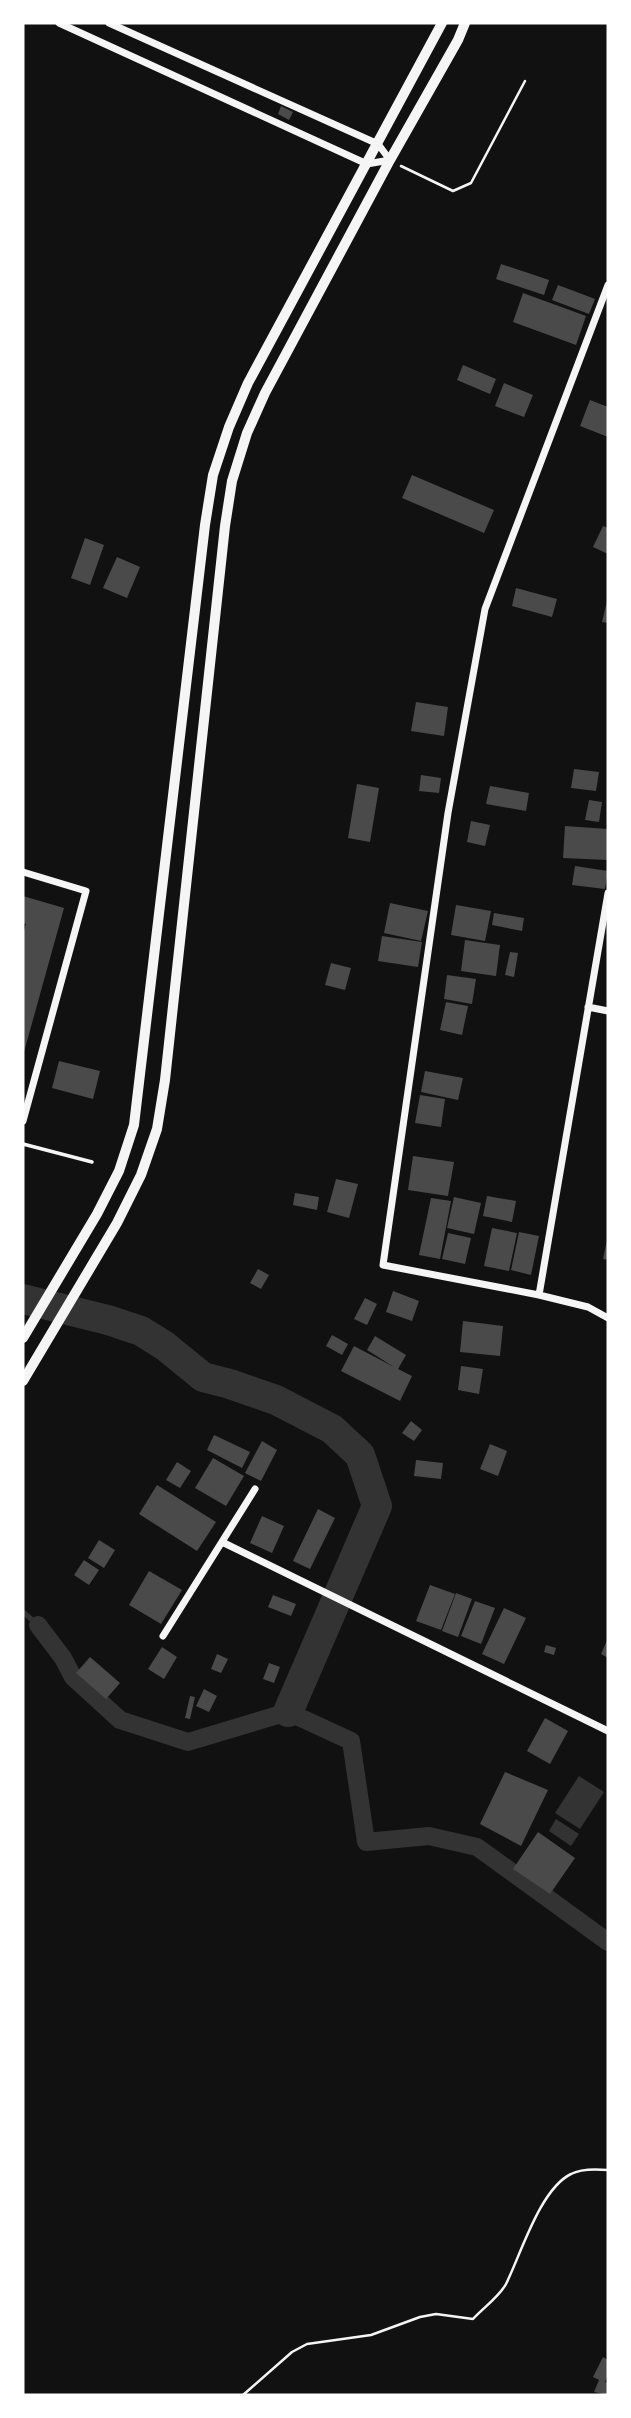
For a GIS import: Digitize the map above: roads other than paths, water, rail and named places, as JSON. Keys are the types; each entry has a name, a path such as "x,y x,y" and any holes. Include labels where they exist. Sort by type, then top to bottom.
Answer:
{"main road":[{"path":"23,1338 120,1171 134,1125 142,1076 205,525 214,475 229,427 248,383 442,23"},
{"path":"23,1381 117,1223 141,1175 157,1129 165,1080 232,481 247,433 265,393 465,23"}],"street":[{"path":"59,23 367,164 390,160 378,144 109,23"},
{"path":"608,285 485,609 448,813 383,1265 539,1294 588,1307 608,1318"},
{"path":"23,872 86,891 23,1121"},
{"path":"539,1294 608,893"},
{"path":"588,1007 608,1011"},
{"path":"163,1636 255,1489"},
{"path":"222,1542 608,1731"}],"lane":[{"path":"23,1144 92,1162"}],"waterway":[{"path":"23,1299 141,1331 165,1346 203,1377 276,1400 332,1429 360,1455 377,1506 288,1712"},
{"path":"23,1612 38,1625"},
{"path":"38,1625 63,1658 73,1677 120,1720 188,1742 288,1712 351,1741 366,1842 429,1836 477,1847 608,1942"}]}
